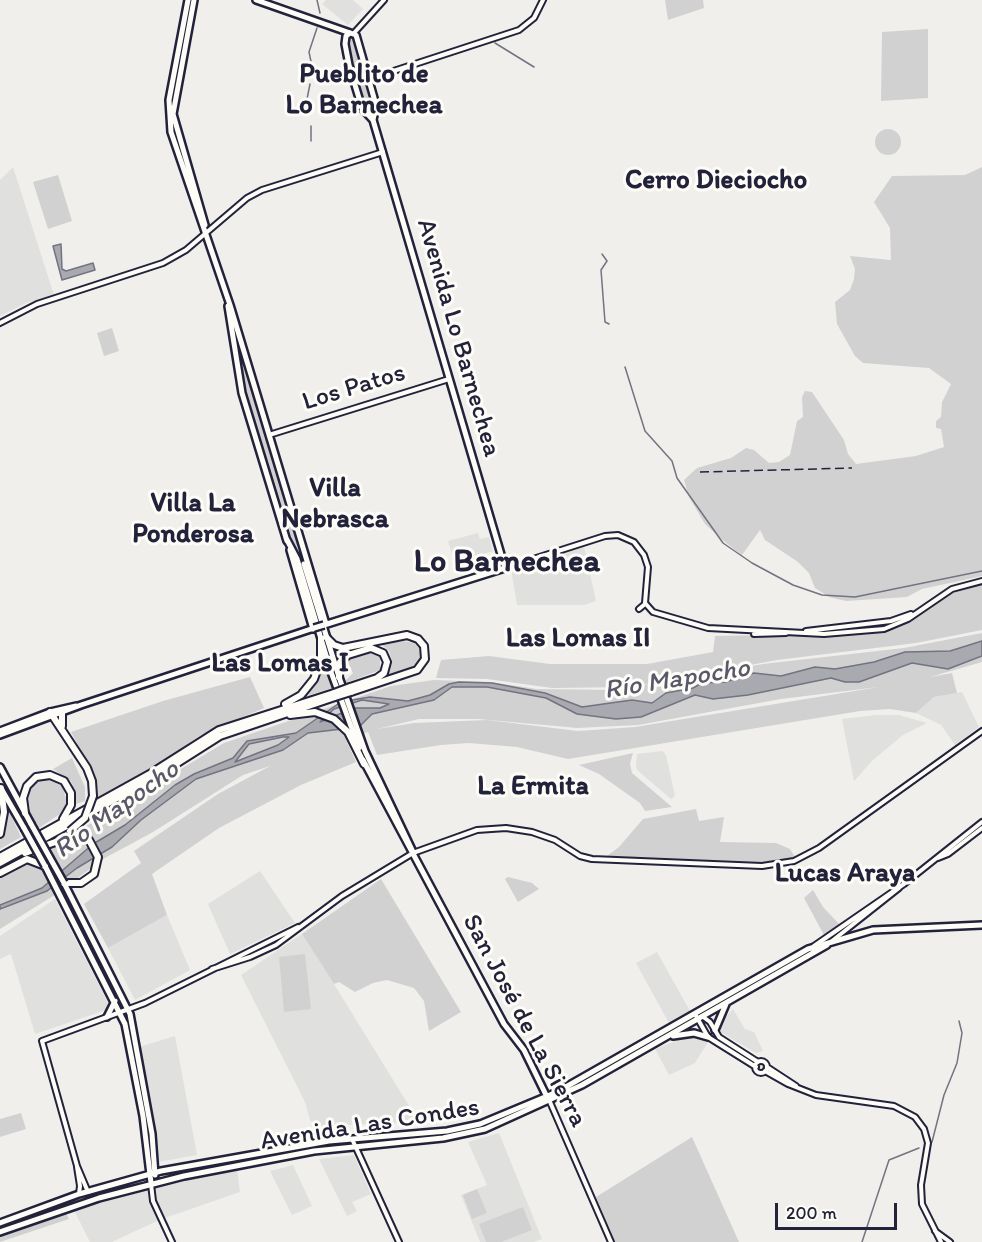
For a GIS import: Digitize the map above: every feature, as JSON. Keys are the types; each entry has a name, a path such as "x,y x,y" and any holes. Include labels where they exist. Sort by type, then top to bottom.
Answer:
{"highway":[{"path":"0,857 153,772 211,735 256,719 417,670 425,659 424,646 418,639 407,635 343,648 324,638 318,669 308,688 293,700 256,719 211,741 149,780 0,864"},
{"path":"339,677 340,662 348,655 370,648 383,653 387,662 382,675 342,692"},
{"path":"256,719 304,712 324,714 342,725 356,740 357,752 364,764"},
{"path":"62,713 61,722 66,735"},
{"path":"0,864 71,834 85,818 93,796 91,776 51,714"},
{"path":"25,813 24,795 28,783 40,776 54,776 67,785 72,796 69,811 58,824"},
{"path":"0,834 4,812 1,787"},
{"path":"64,884 73,885 92,876 98,863 96,849 87,839 71,834"},
{"path":"0,873 27,860 45,866"}],"main road":[{"path":"188,0 168,117 195,210 206,233 226,292 325,624"},
{"path":"194,0 173,114 202,210 206,233"},
{"path":"256,0 350,34"},
{"name":"Avenida Lo Barnechea","path":"350,34 358,41 373,79 376,108 373,120"},
{"name":"Avenida Lo Barnechea","path":"350,34 349,65 365,112 373,120 505,568"},
{"path":"365,112 372,112 376,108"},
{"path":"226,292 243,398 314,628"},
{"path":"299,534 324,638 339,677 342,692"},
{"path":"286,538 297,559 342,692"},
{"path":"0,735 51,714 505,568"},
{"name":"San José de La Sierra","path":"342,692 364,764 504,1024 524,1050 548,1099"},
{"path":"0,735 51,714 62,713 81,705"},
{"path":"0,766 69,893 128,1010 154,1173 152,1183"},
{"path":"1,787 62,897 121,1012 130,1042 154,1173"},
{"path":"808,949 882,929 982,925"},
{"name":"Avenida Las Condes","path":"0,1232 77,1205 152,1183 302,1154 462,1135 502,1122 666,1038 831,942"},
{"name":"Avenida Las Condes","path":"0,1223 88,1191 154,1173 308,1144 352,1138 447,1131 472,1126 548,1099 808,949"},
{"path":"107,1017 113,1009 114,999"},
{"path":"716,1032 726,1004"},
{"path":"666,1038 693,1033 710,1039"},
{"path":"302,1154 308,1144"},
{"path":"166,1180 169,1170"},
{"path":"77,1205 86,1199 88,1191"}],"street":[{"path":"350,34 363,25 384,0"},
{"path":"373,79 519,30 534,18 543,0"},
{"path":"358,41 363,25"},
{"path":"0,322 36,304 163,263 186,250 255,193 382,152"},
{"name":"Los Patos","path":"269,435 450,378"},
{"path":"505,568 605,536 622,536 638,545 646,559 645,603 639,609"},
{"path":"645,603 655,613 701,626 859,633 892,626 952,589 982,581"},
{"path":"754,634 891,621 915,613"},
{"path":"859,633 867,629 864,624"},
{"path":"212,969 250,957 276,945 342,896 413,854 466,833 506,828 548,837 588,859 781,864 813,852 982,731"},
{"name":"Avenida Las Condes","path":"831,942 982,822"},
{"name":"Avenida Las Condes","path":"938,858 948,854 982,828"},
{"name":"Avenida Las Condes","path":"808,949 904,884"},
{"path":"88,1191 78,1166 42,1041 128,1010 299,926"},
{"path":"275,936 278,939 276,945"},
{"path":"695,1014 758,1062 764,1061 766,1069 799,1088 828,1098 894,1106 905,1110 918,1120 926,1134 928,1149 921,1181 921,1199 927,1218 941,1242"},
{"path":"700,1019 710,1039 756,1067 759,1072 766,1069"},
{"path":"710,1039 717,1038 716,1032"},
{"path":"756,1067 758,1062"},
{"name":"San José de La Sierra","path":"548,1099 611,1242"},
{"path":"352,1138 399,1242"},
{"path":"78,1166 79,1194"},
{"path":"152,1183 153,1201 172,1242"},
{"path":"935,1231 950,1242"}],"shaded area":[{"path":"326,0 353,0 363,9 348,25 322,4"},
{"path":"665,0 703,0 704,8 668,20"},
{"path":"928,29 928,98 881,101 882,32"},
{"path":"354,35 374,105 371,111 365,108 349,55 349,38"},
{"path":"888,129 897,133 901,142 897,151 888,155 879,151 875,142 879,133"},
{"path":"13,167 54,295 26,303 0,316 0,180"},
{"path":"982,167 982,576 922,589 907,597 846,601 829,597 815,588 809,573 798,562 765,540 760,530 742,555 725,542 705,524 689,497 684,480 697,468 731,458 746,448 754,450 769,463 779,462 790,455 797,421 803,417 802,397 805,391 812,392 844,440 848,454 856,464 916,456 944,447 941,429 936,428 936,421 941,417 942,402 951,384 929,368 863,363 855,356 837,324 835,302 850,290 854,279 855,269 850,256 891,260 890,228 874,202 892,176 965,175"},
{"path":"58,175 72,221 48,229 33,182"},
{"path":"61,244 62,269 66,271 93,263 95,270 62,280 53,246"},
{"path":"112,328 119,351 104,356 97,333"},
{"path":"234,332 296,532 298,553 280,509 242,381"},
{"path":"478,533 480,539 489,537 493,551 455,563 448,541"},
{"path":"584,547 596,601 584,605 517,605 511,569"},
{"path":"982,585 982,630 916,643 777,660 632,687 552,688 487,679 436,678 441,660 489,656 550,664 647,664 713,652 715,636 874,633 898,626 954,591"},
{"path":"982,633 982,662 930,677 952,673 957,693 934,697 916,713 890,709 860,711 568,759 517,747 469,743 377,755 368,732 346,740 356,762 301,785 219,828 152,874 167,915 108,948 84,904 141,863 134,851 218,794 270,766 243,775 153,832 105,858 53,896 0,929 0,878 224,743 391,686 434,680 491,682 537,689 616,690 763,664 904,648","holes":["879,687 635,727 578,731 487,720 414,723 377,729 419,719 478,719 577,728 638,725 781,699"]},
{"path":"403,641 414,643 419,648 421,659 413,668 386,676 392,660 389,651 381,644"},
{"path":"982,641 982,656 948,669 912,663 859,682 845,682 831,678 748,695 713,699 695,695 641,717 616,719 577,714 546,698 487,687 452,687 434,700 372,714 359,727 308,733 283,750 196,779 141,820 112,847 77,868 47,891 0,909 0,905 42,888 93,844 125,825 175,785 194,774 233,758 247,741 296,733 338,704 352,700 370,697 408,701 430,695 449,684 459,682 492,683 545,693 582,707 632,700 652,703 666,693 693,688 702,683 725,682 754,673 781,676 815,667 835,669 874,662 905,652 950,651","holes":["362,700 389,704 380,708 354,708 320,722 334,709","289,737 278,745 235,762 249,744"]},
{"path":"368,652 380,656 380,670 346,683 345,681 353,673 346,658"},
{"path":"322,661 326,663 335,687 307,696 305,694 320,672"},
{"path":"250,677 264,708 199,736 163,761 98,798 93,773 71,732 163,701"},
{"path":"962,692 979,727 955,745 941,725 916,713 934,697"},
{"path":"899,715 927,723 903,735 873,760 854,781 842,719"},
{"path":"662,751 666,755 675,796 671,799 637,770 636,766 637,754"},
{"path":"633,753 630,764 632,773 672,807 645,811 640,803 599,774 579,765"},
{"path":"72,758 85,787 85,801 76,804 76,795 71,781 53,769"},
{"path":"52,778 63,787 67,803 60,814 39,828 29,810 26,796 34,782"},
{"path":"6,805 21,837 0,849 0,835"},
{"path":"696,809 699,821 724,817 720,842 776,843 790,849 795,857 774,863 607,856 619,847 643,819"},
{"path":"260,871 295,923 230,954 208,904"},
{"path":"508,877 532,883 539,889 518,902 505,879"},
{"path":"381,879 461,1012 429,1031 424,1001 414,988 387,980 373,983 355,992 339,982 334,984 302,934"},
{"path":"813,890 823,907 840,925 824,935 804,898"},
{"path":"55,899 109,1009 35,1034 11,954 0,959 0,936"},
{"path":"167,915 190,970 135,1000 108,948"},
{"path":"302,934 419,1122 317,1126 310,1120 305,1102 241,975"},
{"path":"657,952 690,1011 669,1023 636,963"},
{"path":"305,954 311,1009 284,1012 279,957"},
{"path":"733,1009 745,1029 754,1032 763,1051 756,1053 720,1032 724,1019"},
{"path":"175,1036 197,1155 158,1162 139,1047"},
{"path":"695,1037 708,1042 695,1063 669,1075 655,1049 683,1038"},
{"path":"21,1113 26,1129 0,1137 0,1119"},
{"path":"499,1133 542,1239 533,1242 480,1242 461,1195 487,1185 468,1142"},
{"path":"692,1137 739,1242 615,1242 596,1197"},
{"path":"354,1155 371,1194 352,1202 357,1211 347,1216 319,1159"},
{"path":"293,1165 312,1206 292,1215 270,1171"},
{"path":"237,1169 240,1192 159,1220 112,1242 90,1242 73,1208 143,1187"},
{"path":"477,1189 487,1213 472,1219 463,1195"},
{"path":"523,1207 532,1230 501,1242 486,1242 479,1224"},
{"path":"65,1211 69,1219 0,1242 0,1235"}],"waterway":[{"path":"317,0 320,13"},
{"path":"313,71 309,52 317,28"},
{"path":"495,43 534,67"},
{"path":"307,99 310,84"},
{"path":"311,126 311,141"},
{"path":"602,254 607,261 601,270 605,322 609,324"},
{"path":"625,367 645,431 672,461 677,478 723,543 752,563 793,585 822,595 855,597 982,571"},
{"path":"932,1142 944,1095 957,1063 962,1033 959,1021"},
{"path":"862,1242 889,1160 919,1148"}],"railway":[{"path":"700,472 852,468"}],"district":[{"name":"Pueblito de Lo Barnechea","path":"364,90"},
{"name":"Cerro Dieciocho","path":"716,181"},
{"name":"Villa Nebrasca","path":"335,504"},
{"name":"Villa La Ponderosa","path":"193,520"},
{"name":"Lo Barnechea","path":"507,563"},
{"name":"Las Lomas II","path":"578,639"},
{"name":"Las Lomas I","path":"280,664"},
{"name":"La Ermita","path":"533,787"},
{"name":"Lucas Araya","path":"845,874"}],"water label":[{"name":"Río Mapocho","path":"677,680"},
{"name":"Río Mapocho","path":"117,810"}]}
